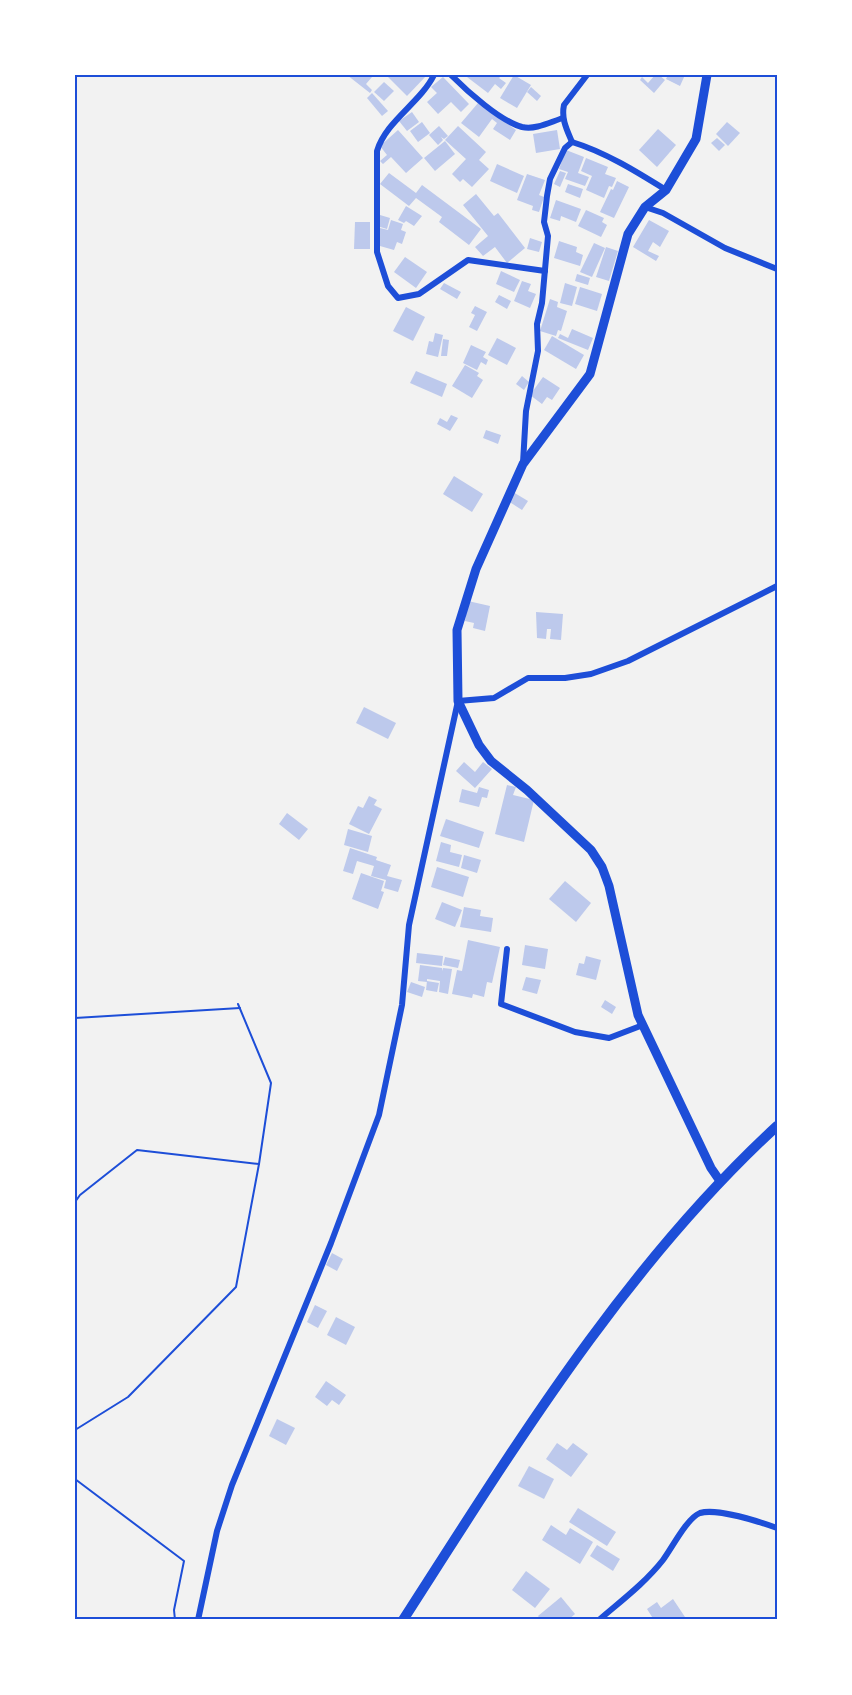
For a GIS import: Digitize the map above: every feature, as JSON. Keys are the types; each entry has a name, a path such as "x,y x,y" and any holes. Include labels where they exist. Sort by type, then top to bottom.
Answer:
{"main road":[{"path":"403,1620 495,1475 583,1350 651,1259 720,1181 777,1126"}],"street":[{"path":"434,75 420,98 388,129 377,152 377,252 388,286 398,298 419,294 468,260 545,271"},
{"path":"451,75 475,99 522,127 538,127 563,118"},
{"path":"572,142 563,118 564,105 587,75"},
{"path":"198,1620 217,1531 232,1485 331,1243 379,1115 402,1005 409,925 458,701 457,630 476,569 523,464 590,374 628,234 645,207 666,190 696,139 707,75"},
{"path":"523,464 525,411 538,351 537,324 542,303 548,236 544,222 550,179 565,148 572,142"},
{"path":"572,142 631,169 666,190"},
{"path":"645,207 663,213 725,248 777,269"},
{"path":"458,701 495,698 528,678 565,678 591,674 628,661 777,586"},
{"path":"458,701 479,745 491,761 576,834 591,850 602,867 609,886 638,1016 711,1168 720,1181"},
{"path":"507,949 501,1004 575,1032 609,1038 643,1025"},
{"path":"599,1620 642,1583 662,1561 691,1519 701,1513 744,1517 777,1528"}],"path":[{"path":"75,1017 239,1006 271,1083 259,1164 236,1287 128,1397 75,1430"},
{"path":"75,1202 80,1195 137,1150 259,1164"},
{"path":"75,1479 184,1562 174,1610 175,1620"}],"building":[{"path":"347,75 372,77 366,84 372,90 370,93"},
{"path":"386,75 427,75 407,96"},
{"path":"469,75 502,75 499,78 506,83 501,89 495,84 488,93 467,77"},
{"path":"514,75 531,85 517,108 500,98"},
{"path":"655,75 665,80 654,93 640,80 642,77 648,83"},
{"path":"668,75 685,75 680,86 666,79"},
{"path":"443,77 469,104 461,112 451,102 438,114 427,102 437,93 431,87"},
{"path":"384,82 394,91 384,101 374,92"},
{"path":"531,87 541,96 537,101 527,92"},
{"path":"372,93 388,111 382,116 367,98"},
{"path":"478,103 516,130 510,140 493,129 497,123 492,119 479,137 461,123"},
{"path":"412,112 419,122 407,131 399,121"},
{"path":"422,122 430,133 418,142 410,131"},
{"path":"727,122 740,133 728,146 716,134"},
{"path":"439,126 448,136 444,139 441,137 443,140 438,145 429,135"},
{"path":"458,126 486,152 479,160 489,169 472,187 463,179 460,182 452,174 466,159 445,140"},
{"path":"658,129 676,145 657,167 639,150"},
{"path":"398,130 423,158 406,173 391,157 383,164 380,161 387,155 380,146"},
{"path":"557,130 560,149 536,153 533,134"},
{"path":"717,138 725,145 719,151 711,143"},
{"path":"445,141 455,154 435,171 424,158"},
{"path":"566,150 584,157 578,173 589,177 585,186 565,179 568,172 559,169"},
{"path":"586,158 608,167 605,174 616,178 612,187 609,186 604,198 586,190 592,176 581,171"},
{"path":"497,164 524,176 517,193 490,181"},
{"path":"560,171 566,173 560,187 554,184"},
{"path":"389,173 416,193 422,185 481,229 469,245 439,222 442,217 416,198 409,206 380,184"},
{"path":"527,174 545,180 539,195 544,197 539,212 532,210 533,206 517,200"},
{"path":"617,181 629,187 614,218 600,212"},
{"path":"568,184 583,189 580,198 565,192"},
{"path":"476,194 494,216 498,213 525,248 507,263 495,247 483,256 475,247 488,236 463,205"},
{"path":"556,200 581,209 576,222 561,216 560,221 550,218"},
{"path":"406,206 422,216 414,226 406,221 404,223 398,220"},
{"path":"586,210 604,218 602,222 607,225 601,237 578,226"},
{"path":"380,215 390,218 387,229 377,226"},
{"path":"391,220 403,224 401,230 406,232 402,244 397,242 394,250 380,246 380,228 388,230"},
{"path":"649,220 669,231 660,247 653,242 648,251 659,256 656,261 633,247"},
{"path":"355,222 370,222 370,249 354,249"},
{"path":"530,238 542,242 539,252 527,249"},
{"path":"559,241 577,247 576,252 583,255 580,266 554,258"},
{"path":"594,243 605,248 592,277 580,272"},
{"path":"606,247 618,251 609,281 596,277"},
{"path":"405,257 427,272 416,288 394,272"},
{"path":"501,271 520,280 514,292 496,284"},
{"path":"577,274 590,278 588,285 575,281"},
{"path":"522,281 531,284 528,291 536,294 530,308 514,301"},
{"path":"444,283 461,292 457,299 440,289"},
{"path":"565,283 577,287 572,306 560,303"},
{"path":"580,287 602,294 597,311 575,304"},
{"path":"499,295 511,301 507,309 495,302"},
{"path":"550,299 558,302 557,307 567,311 561,331 558,330 556,336 540,331"},
{"path":"475,306 487,312 477,331 469,327 475,315 471,313"},
{"path":"406,307 425,317 413,341 393,331"},
{"path":"572,329 593,338 588,350 558,338 560,334 568,338"},
{"path":"435,333 443,335 438,357 426,354 429,341 433,342"},
{"path":"552,336 584,355 576,369 544,350"},
{"path":"497,338 516,348 507,365 488,355"},
{"path":"443,339 449,340 447,356 441,356"},
{"path":"471,345 486,352 483,357 488,360 486,365 481,362 477,370 463,363"},
{"path":"465,365 479,373 477,376 483,380 472,398 452,386"},
{"path":"416,371 447,384 442,397 410,383"},
{"path":"522,376 529,382 524,390 516,384"},
{"path":"543,377 560,388 552,400 547,397 542,404 530,395"},
{"path":"451,415 458,418 450,431 437,424 440,418 447,422"},
{"path":"486,430 501,435 498,444 483,438"},
{"path":"454,476 483,494 472,512 443,494"},
{"path":"513,492 528,501 522,510 508,501"},
{"path":"468,601 490,606 485,631 473,628 474,623 465,621"},
{"path":"536,612 563,614 561,640 550,639 551,629 547,629 546,639 537,638"},
{"path":"364,707 396,723 388,739 356,723"},
{"path":"464,762 475,772 483,762 492,769 475,788 456,771"},
{"path":"507,785 516,787 513,795 534,800 524,842 495,834"},
{"path":"479,787 489,790 487,798 482,797 479,807 459,802 462,789 477,793"},
{"path":"369,796 377,800 374,805 382,809 369,834 349,824 358,806 363,808"},
{"path":"287,813 308,829 299,840 279,824"},
{"path":"446,819 484,832 479,848 440,836"},
{"path":"348,829 372,836 368,852 344,845"},
{"path":"441,842 451,845 450,852 462,855 459,867 436,861"},
{"path":"350,848 377,857 376,860 391,865 387,876 402,880 398,892 384,888 386,880 371,876 374,866 357,861 353,874 343,871"},
{"path":"464,855 481,860 477,873 461,868"},
{"path":"437,867 469,877 463,897 431,887"},
{"path":"361,873 384,881 381,891 384,892 378,909 352,899"},
{"path":"565,881 591,903 576,922 549,899"},
{"path":"442,902 462,910 455,927 435,919"},
{"path":"464,907 481,910 480,916 493,918 491,932 460,927"},
{"path":"468,940 500,947 492,983 487,982 484,997 473,994 472,998 452,994 457,970 462,971"},
{"path":"525,945 548,949 545,969 522,965"},
{"path":"417,953 443,956 442,966 416,963"},
{"path":"586,956 601,960 596,980 576,975 579,963 584,964"},
{"path":"445,957 460,960 458,968 443,965"},
{"path":"420,965 442,968 442,971 443,968 452,969 448,994 439,992 440,981 427,979 427,982 418,981"},
{"path":"526,977 541,980 537,994 522,990"},
{"path":"427,981 439,983 437,992 426,990"},
{"path":"411,982 425,987 422,997 407,992"},
{"path":"605,1000 616,1007 612,1014 601,1007"},
{"path":"332,1253 343,1259 337,1271 326,1265"},
{"path":"315,1305 327,1311 318,1328 307,1322"},
{"path":"336,1317 355,1327 346,1345 327,1335"},
{"path":"326,1381 346,1395 339,1405 332,1400 327,1406 315,1397"},
{"path":"277,1419 295,1428 286,1445 269,1436"},
{"path":"557,1443 567,1450 573,1443 588,1454 571,1477 546,1459"},
{"path":"529,1466 554,1479 544,1499 518,1486"},
{"path":"578,1508 616,1532 607,1546 569,1522"},
{"path":"551,1525 566,1535 570,1528 593,1542 580,1564 542,1540"},
{"path":"597,1545 620,1559 613,1571 590,1556"},
{"path":"526,1571 550,1589 535,1608 512,1590"},
{"path":"561,1597 575,1614 568,1620 541,1620 538,1616"},
{"path":"673,1599 687,1620 654,1620 647,1609 657,1602 661,1608"}]}
